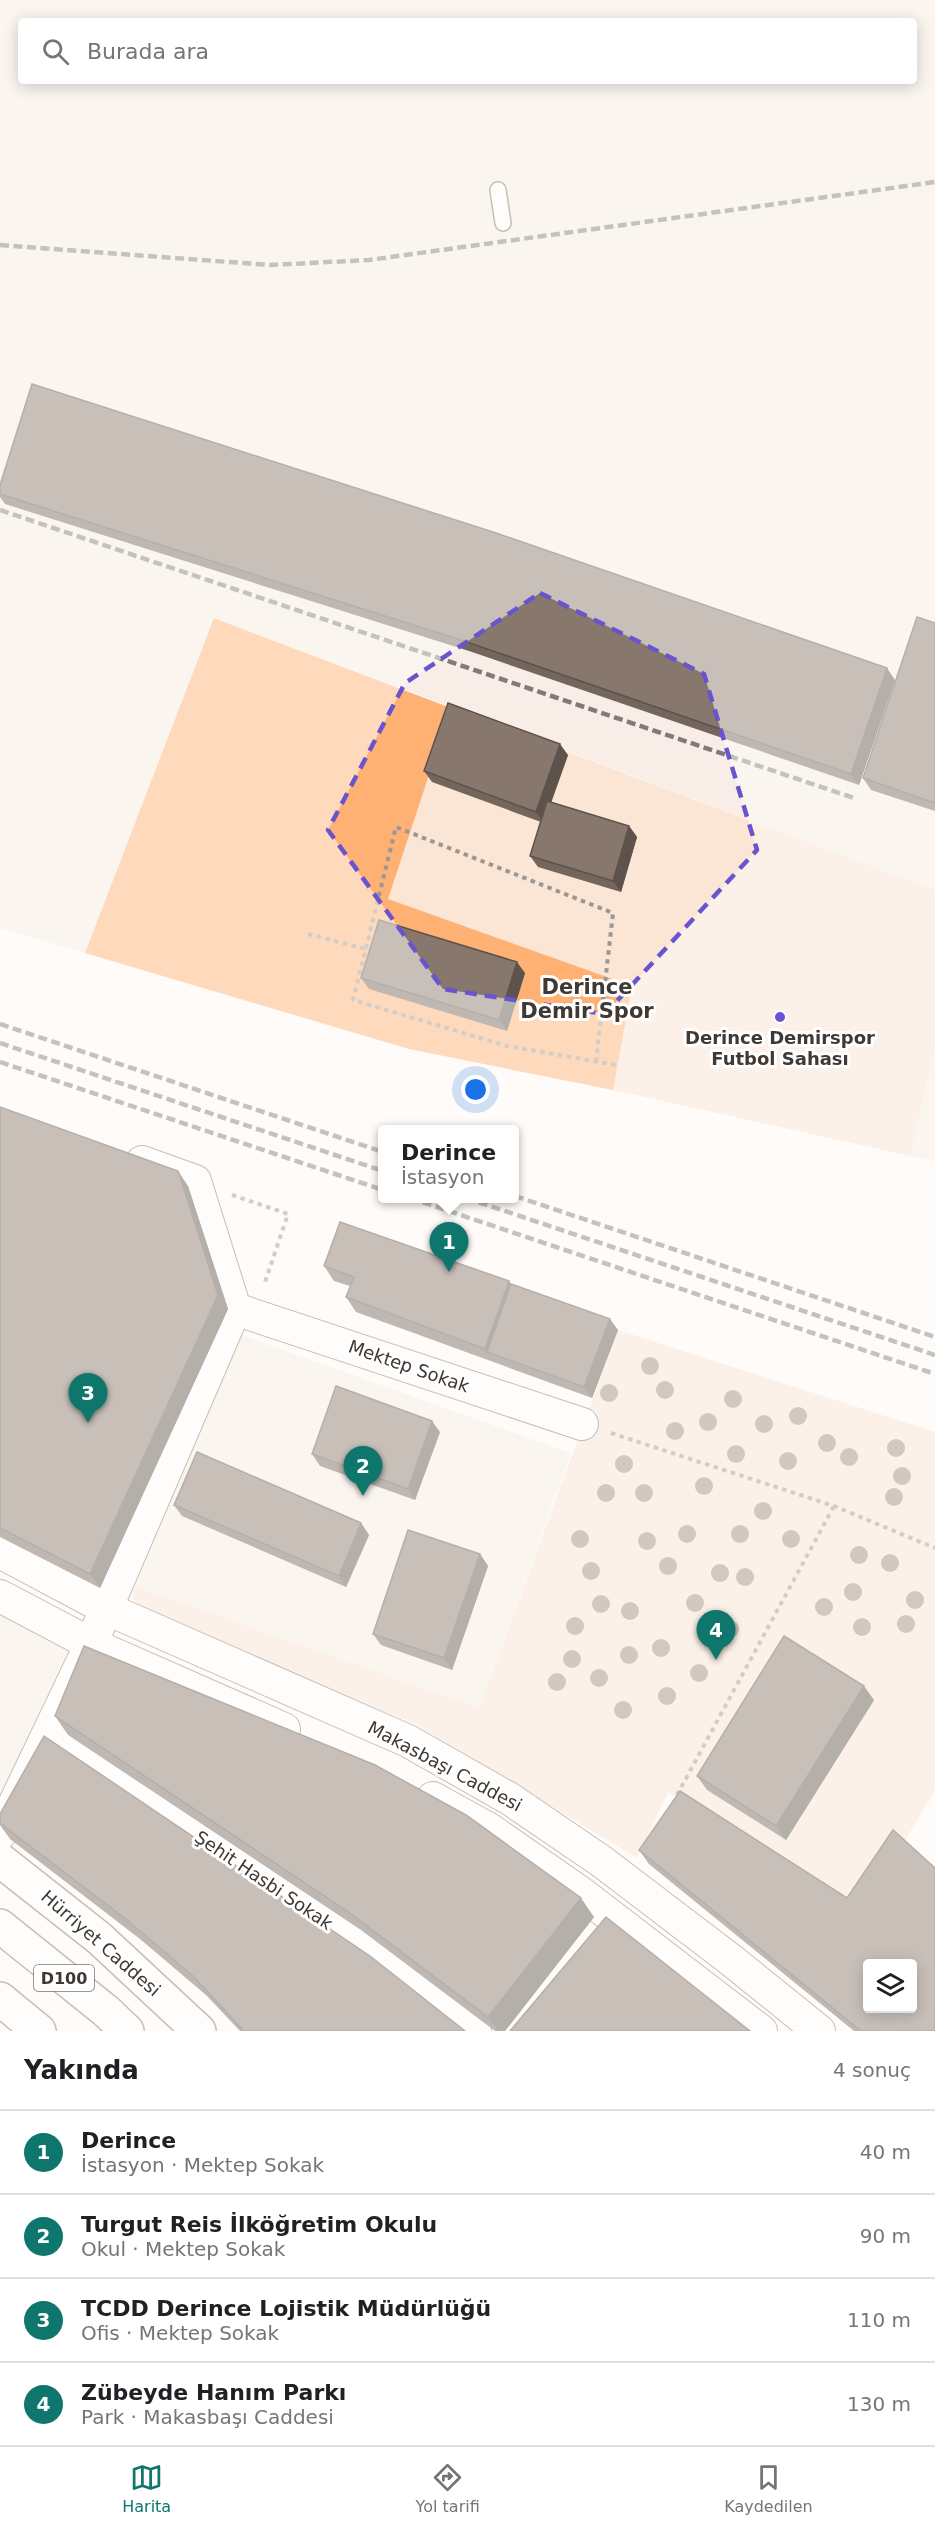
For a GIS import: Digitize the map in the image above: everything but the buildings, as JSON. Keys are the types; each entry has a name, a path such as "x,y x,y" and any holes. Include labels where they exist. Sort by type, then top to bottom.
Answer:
{"main road":[{"name":"Hürriyet Caddesi","path":"0,1860 99,1938 199,2031"},
{"name":"D100","path":"0,1926 106,2011 127,2031"},
{"path":"0,2000 39,2031"}],"street":[{"path":"0,1834 245,1312 195,1181 119,1154"},
{"name":"Mektep Sokak","path":"245,1312 582,1424"},
{"name":"Makasbaşı Caddesi","path":"0,1552 105,1608 408,1741 510,1799 632,1884 819,2031"},
{"path":"0,1596 91,1644 306,1739"},
{"name":"Şehit Hasbi Sokak","path":"48,1735 389,1965 475,2031"},
{"name":"Makasbaşı Caddesi","path":"412,1787 489,1829 614,1918 761,2031"},
{"path":"592,1944 614,1918 632,1884"}],"lane":[{"path":"498,190 503,223"}],"path":[{"path":"596,1062 613,913 396,827 353,1000 507,1046 596,1062 617,1065"},
{"path":"308,934 366,949"},
{"path":"223,1192 288,1214 245,1312"},
{"path":"582,1424 834,1506 935,1548"},
{"path":"672,1804 834,1506"}],"highlighted area":[{"path":"540,593 704,674 757,850 605,1014 443,989 328,830 405,683"}],"shaded area":[{"path":"0,0 935,0 935,890 215,618 85,953 0,928"},
{"path":"214,618 451,708 388,899 632,986 613,1090 409,1049 85,953"},
{"path":"451,708 935,890 935,1047 910,1156 613,1090 617,1065 387,899"},
{"path":"935,1047 935,1161 910,1156"},
{"path":"618,1330 935,1432 935,1790 903,1844 857,1913 668,1792 637,1858 417,1725 149,1612 140,1607 133,1598 135,1586 479,1708"},
{"path":"239,1334 571,1453 479,1708 135,1586"},
{"path":"0,1610 79,1652 0,1819"}],"railway":[{"path":"0,245 270,265 369,260 935,182"},
{"path":"0,510 854,798"},
{"path":"0,1024 378,1150"},
{"path":"0,1043 378,1169"},
{"path":"0,1062 378,1188"},
{"path":"519,1197 935,1337"},
{"path":"425,1203 935,1374"},
{"path":"481,1203 935,1355"}],"place":[{"name":"Derince Demirspor Futbol Sahası","path":"780,1017"},
{"name":"Derince","path":"449,1272"},
{"name":"TCDD Derince Lojistik Müdürlüğü","path":"88,1423"},
{"name":"Turgut Reis İlköğretim Okulu","path":"363,1496"},
{"name":"Zübeyde Hanım Parkı","path":"716,1660"}],"district":[{"name":"Derince Demir Spor","path":"587,999"}]}
